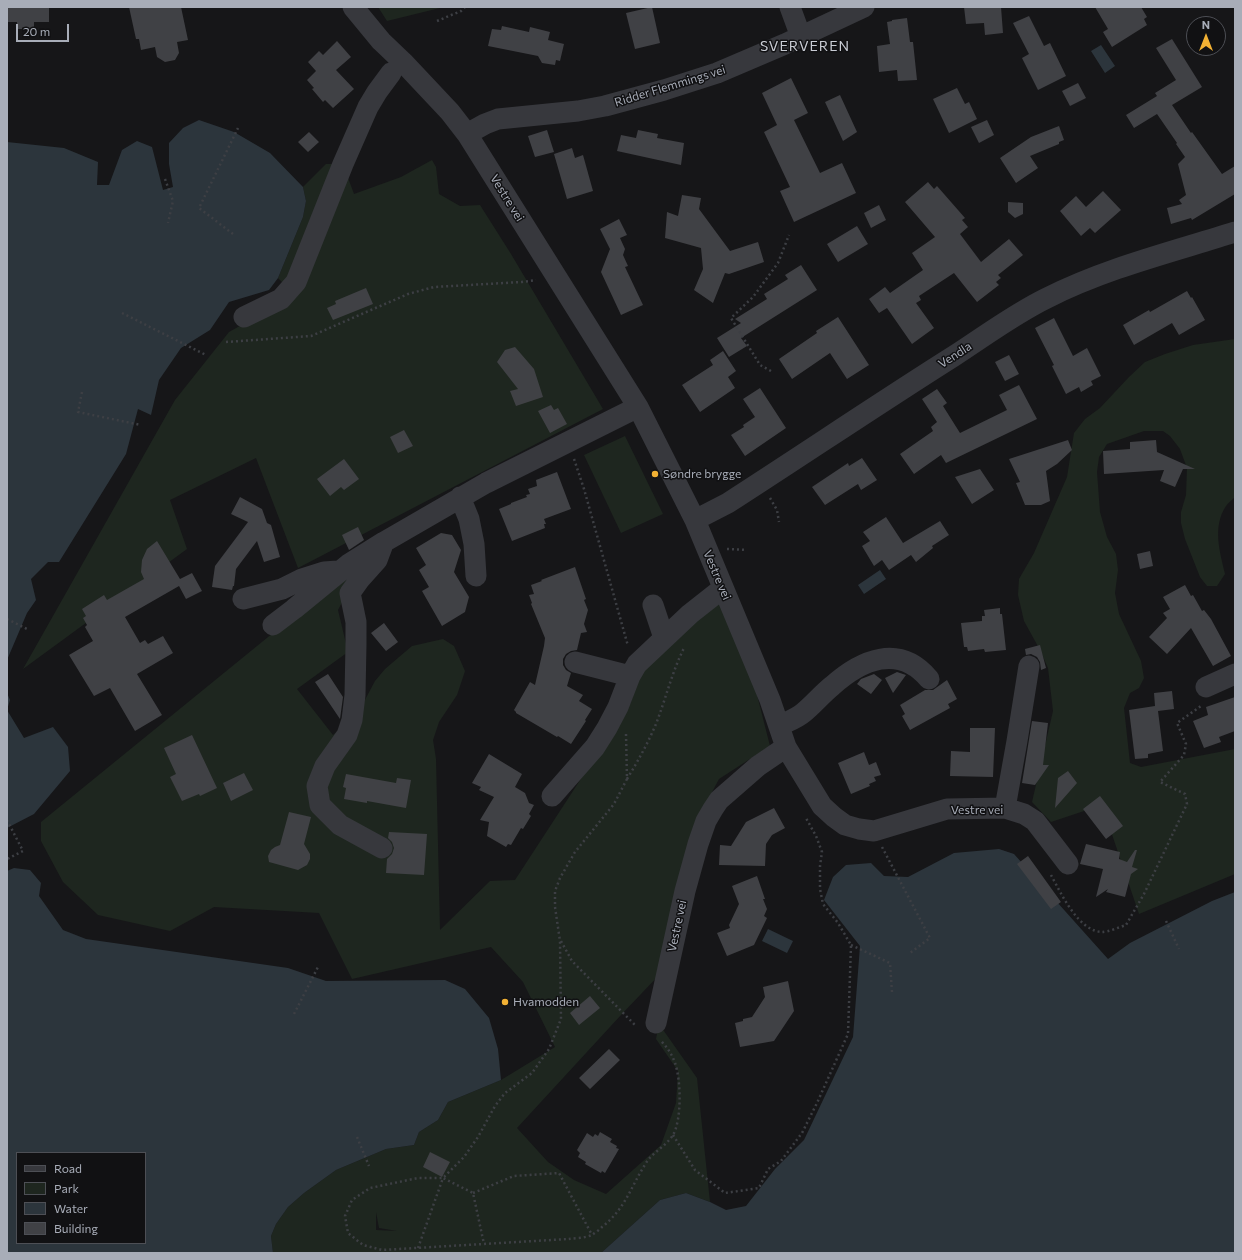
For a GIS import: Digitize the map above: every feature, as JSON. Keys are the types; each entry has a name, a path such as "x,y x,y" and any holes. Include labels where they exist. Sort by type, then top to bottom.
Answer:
{"street":[{"name":"Vestre vei","path":"353,7 381,41 450,112 467,134 638,407 695,520 767,694 786,747 822,806 845,825 874,831 947,809 1005,808 1024,814 1035,821 1068,864"},
{"path":"790,7 801,37"},
{"name":"Ridder Flemmings vei","path":"467,134 498,119 578,111 605,106 664,90 717,73 801,37 864,7"},
{"path":"244,317 280,299 296,282 365,114 377,92 391,72"},
{"name":"Vendla","path":"695,520 728,503 938,366 1046,298 1093,278 1235,232"},
{"path":"272,625 294,610 340,571 384,542 486,483 638,407"},
{"path":"460,497 469,519 474,544 476,576"},
{"path":"382,848 340,825 320,805 317,786 325,766 347,735 352,720 355,695 356,622 350,593 377,560 384,542"},
{"path":"243,599 282,589 302,579 324,572 340,571"},
{"path":"552,796 595,747 607,728 618,707 622,674 637,664 690,614 723,588"},
{"path":"653,605 664,638"},
{"path":"779,726 802,714 827,679 867,663 886,659 904,660 922,670 929,679"},
{"path":"575,662 622,674"},
{"path":"1005,808 1029,666"},
{"path":"1205,696 1235,674"},
{"name":"Vestre vei","path":"651,1029 698,844 712,809 758,766 786,747"}],"path":[{"path":"437,21 465,7"},
{"path":"233,234 199,208 238,128"},
{"path":"165,179 172,201 168,223"},
{"path":"771,371 760,365 731,318 753,297 778,263 789,235"},
{"path":"226,342 311,336 408,294 434,287 537,280 534,274"},
{"path":"122,313 206,354"},
{"path":"82,392 78,412 142,425"},
{"path":"568,442 584,489 628,646 625,654 617,660 616,663 622,674"},
{"path":"766,492 777,510 779,522"},
{"path":"7,619 29,630"},
{"path":"418,1248 443,1178 464,1157 478,1137 495,1106 505,1093 532,1073 549,1049 561,1019 560,941 555,907 555,891 560,878 575,852 614,804 646,747 675,666 684,647"},
{"path":"1126,925 1144,894 1187,804 1185,794 1160,782 1184,755 1186,744 1177,723 1205,696"},
{"path":"618,707 626,725 627,779"},
{"path":"673,1135 695,1170 725,1193 759,1188 768,1169 781,1161 802,1133 848,1034 851,945 838,923 823,904 820,888 820,866 822,852 816,836 804,816"},
{"path":"7,820 23,851 7,859"},
{"path":"874,831 930,938 910,953"},
{"path":"1166,921 1179,949"},
{"path":"560,941 572,961 634,1024 651,1029 666,1046 676,1064 679,1100 678,1124 673,1135 652,1155 645,1164 624,1205 612,1220 592,1235 568,1239 382,1250 363,1245 348,1233 345,1216 352,1200 370,1188 418,1178 443,1178 473,1193 514,1176 559,1173 592,1235"},
{"path":"851,945 890,963 892,992"},
{"path":"294,1014 318,967"},
{"path":"357,1137 369,1166"},
{"path":"473,1193 484,1244"}],"green space":[{"path":"378,7 444,7 387,21"},
{"path":"432,160 436,167 439,194 460,206 480,205 511,254 603,409 298,568 256,458 170,500 187,549 23,669 175,400 229,332 295,295 278,278 303,217 306,201 303,187 326,164 343,164 354,194 401,177"},
{"path":"1235,339 1235,497 1226,506 1219,522 1218,540 1225,574 1217,586 1207,586 1200,577 1185,539 1181,523 1181,512 1186,495 1187,468 1180,449 1170,436 1163,431 1144,431 1107,444 1099,457 1097,472 1100,512 1107,537 1116,554 1118,570 1115,593 1119,614 1141,661 1144,678 1139,688 1130,693 1124,708 1130,763 1141,767 1235,749 1235,874 1139,914 1102,805 1051,822 1032,802 1053,711 1048,668 1024,621 1018,595 1019,579 1034,553 1067,477 1074,433 1085,419 1100,408 1145,362 1193,345"},
{"path":"625,436 663,514 621,533 584,455"},
{"path":"365,558 338,610 348,652 297,689 333,735 359,711 375,681 385,669 412,646 443,639 454,646 465,671 457,695 439,722 433,740 436,759 440,930 490,881 515,880 631,702 642,665 718,600 752,675 770,746 719,779 702,811 661,973 517,1128 548,1162 574,1180 606,1194 661,1145 676,1103 678,1071 656,1039 659,1024 697,1078 710,1202 686,1193 660,1200 601,1253 273,1253 271,1236 276,1224 288,1207 304,1193 336,1170 386,1149 414,1145 419,1132 438,1120 448,1102 501,1080 555,1047 523,982 491,947 352,979 319,913 214,907 170,931 98,915 63,882 41,841 41,822","holes":["376,1212 379,1228 397,1231 376,1230"]}],"water":[{"path":"1101,45 1115,66 1105,73 1091,51"},
{"path":"199,120 234,132 270,153 303,187 306,201 303,217 278,278 269,290 229,302 210,330 181,348 159,380 151,415 138,409 126,454 59,562 48,562 31,579 36,600 27,613 7,660 7,142 64,148 98,162 97,185 109,185 122,150 137,141 152,147 163,190 173,187 169,164 169,143 183,128"},
{"path":"880,570 886,579 864,594 858,585"},
{"path":"7,693 10,700 7,710"},
{"path":"7,710 24,738 53,727 68,747 70,771 34,814 7,828"},
{"path":"999,849 1014,854 1108,959 1130,943 1212,901 1235,892 1235,1253 601,1253 660,1200 686,1193 726,1210 746,1206 775,1169 804,1140 853,1037 860,946 824,900 833,877 846,865 871,863 884,876 908,877 954,853"},
{"path":"14,868 30,870 41,883 39,896 63,930 86,939 288,968 326,981 445,980 465,989 489,1018 498,1049 501,1080 448,1102 438,1120 419,1132 414,1145 386,1149 336,1170 304,1193 288,1207 276,1224 271,1236 273,1253 7,1253 7,871"},
{"path":"768,929 793,941 787,953 762,941"}],"building":[{"path":"7,7 49,7 49,22 34,22 34,29 17,29 17,22 7,22"},
{"path":"129,7 181,7 188,40 177,42 179,53 175,60 165,62 157,57 155,47 141,50 139,39 136,39"},
{"path":"652,7 660,43 635,49 626,13"},
{"path":"964,7 1001,7 1003,33 985,35 984,23 966,24"},
{"path":"1095,7 1141,7 1147,17 1144,19 1147,25 1112,47 1103,32 1108,29"},
{"path":"1029,16 1044,46 1050,43 1066,76 1038,90 1022,58 1029,54 1013,23"},
{"path":"907,18 910,42 913,42 917,80 898,81 897,70 879,72 877,46 890,44 887,22"},
{"path":"502,26 529,32 530,27 550,32 548,40 564,44 560,61 556,60 555,65 542,63 538,56 488,46 492,29 501,30"},
{"path":"1172,39 1202,87 1172,105 1222,174 1235,166 1235,194 1192,220 1191,218 1171,224 1167,208 1182,204 1179,200 1186,195 1178,164 1185,157 1157,114 1134,128 1126,115 1157,96 1155,93 1176,80 1156,48"},
{"path":"337,41 351,57 336,70 354,89 333,108 325,100 323,102 312,89 314,88 307,80 316,71 308,62 319,51 323,55"},
{"path":"791,78 808,113 794,120 820,173 842,163 856,193 794,222 780,191 790,187 764,132 777,125 762,93"},
{"path":"1078,83 1086,98 1070,106 1062,91"},
{"path":"957,88 965,104 969,102 977,119 949,133 933,99"},
{"path":"840,95 857,132 843,141 825,102"},
{"path":"987,120 994,135 979,143 971,127"},
{"path":"1059,126 1064,140 1059,142 1059,144 1030,156 1038,168 1016,183 1000,158 1031,137"},
{"path":"547,130 554,152 535,157 528,136"},
{"path":"638,130 658,134 657,138 684,143 681,165 617,151 621,135 636,138"},
{"path":"309,132 319,142 308,152 298,142"},
{"path":"572,148 575,158 583,155 593,191 567,199 554,154"},
{"path":"928,182 934,189 937,186 965,218 962,220 968,227 960,234 981,262 1009,239 1023,255 998,275 1001,278 996,282 999,285 977,302 954,273 919,296 921,300 916,303 934,328 912,344 887,308 879,313 869,299 885,287 890,293 923,270 912,253 935,237 905,202"},
{"path":"1103,191 1121,210 1095,233 1090,228 1081,236 1060,211 1076,196 1086,207"},
{"path":"682,195 701,198 699,209 730,251 758,242 764,262 729,274 725,273 713,303 694,290 703,269 701,248 665,238 667,212 678,216"},
{"path":"1008,202 1023,203 1023,214 1015,218 1008,212"},
{"path":"879,205 886,220 871,228 864,213"},
{"path":"619,219 627,235 620,238 625,249 623,255 628,266 625,267 643,305 621,315 601,272 610,249 600,229"},
{"path":"857,226 868,244 838,262 827,244"},
{"path":"801,265 817,290 741,338 747,346 729,357 717,338 741,323 735,319 767,299 764,294 788,279 785,275"},
{"path":"366,288 373,304 333,320 327,308 336,304 335,301"},
{"path":"1187,291 1205,320 1179,335 1172,323 1134,345 1123,325"},
{"path":"838,317 869,365 847,379 830,353 792,379 779,359 817,333 816,331"},
{"path":"1054,318 1073,356 1087,348 1101,376 1091,381 1093,385 1081,392 1079,387 1066,394 1052,366 1054,365 1035,328"},
{"path":"515,347 534,369 543,397 516,406 510,391 518,389 497,362 505,350"},
{"path":"723,351 736,371 728,377 735,388 700,412 682,385 713,365 710,360"},
{"path":"1009,355 1019,374 1005,381 995,362"},
{"path":"1019,385 1037,419 946,463 941,455 914,474 900,454 933,431 931,427 937,422 922,399 937,389 947,403 943,406 960,433 1007,410 999,395"},
{"path":"760,388 786,428 745,456 731,435 744,427 743,425 755,417 743,399"},
{"path":"551,405 554,410 558,408 567,424 550,433 538,411"},
{"path":"404,430 413,446 398,453 390,437"},
{"path":"1068,440 1072,450 1057,464 1046,471 1050,501 1041,505 1025,505 1016,483 1020,482 1009,459"},
{"path":"1156,440 1157,452 1195,469 1183,469 1175,487 1160,481 1164,470 1104,474 1103,451 1130,449 1130,442"},
{"path":"862,458 877,480 861,490 858,484 825,505 812,487 848,463 849,466"},
{"path":"344,459 359,479 344,490 341,487 330,496 317,479"},
{"path":"980,469 994,490 972,504 955,477"},
{"path":"557,472 571,509 544,519 546,524 544,524 545,528 512,541 499,509 527,497 526,495 530,494 528,489 537,486 536,480"},
{"path":"240,497 262,509 267,523 271,525 280,557 264,562 257,541 236,569 234,586 232,590 212,587 215,566 248,522 231,514"},
{"path":"886,517 903,543 940,521 949,535 932,546 933,548 916,562 911,555 889,570 882,560 874,566 862,546 870,541 863,532"},
{"path":"358,527 364,540 349,550 342,535"},
{"path":"441,533 452,535 461,550 454,572 469,597 465,612 442,626 422,591 429,587 419,570 426,565 416,548"},
{"path":"157,541 180,579 192,573 202,591 186,599 179,586 125,617 140,643 145,640 148,644 163,636 173,653 137,674 162,715 135,731 110,688 94,696 69,655 93,641 85,627 87,625 83,618 86,616 82,609 104,595 107,600 144,579 141,572 142,560 147,549"},
{"path":"1150,551 1153,566 1140,569 1137,554"},
{"path":"575,567 586,599 584,600 588,610 584,624 587,632 581,633 577,650 566,654 563,659 563,665 566,670 571,673 567,686 583,695 579,701 592,709 571,744 516,713 514,710 530,682 535,685 544,646 545,638 531,604 529,595 534,594 531,585"},
{"path":"1185,585 1191,596 1193,595 1202,611 1204,610 1211,619 1231,656 1213,666 1191,628 1167,654 1149,637 1167,618 1163,613 1170,609 1163,597"},
{"path":"1000,608 1006,650 985,652 984,649 968,651 967,647 964,647 961,623 982,621 982,616 985,616 984,610"},
{"path":"384,623 398,642 386,651 371,633"},
{"path":"1040,645 1046,668 1041,670 1040,662 1037,657 1031,654 1026,655 1025,649"},
{"path":"897,672 906,675 893,693 885,678"},
{"path":"328,674 343,697 340,719 315,682"},
{"path":"874,674 882,680 871,694 857,684 861,679"},
{"path":"947,680 957,699 948,704 950,708 910,730 902,716 905,714 900,705 925,690 933,690"},
{"path":"1172,691 1174,709 1158,711 1163,751 1148,754 1148,758 1135,759 1129,710 1155,706 1154,693"},
{"path":"1235,697 1235,731 1219,737 1221,742 1204,748 1193,721 1208,715 1206,707"},
{"path":"1032,721 1048,723 1043,765 1049,765 1035,785 1022,783"},
{"path":"970,728 995,728 993,777 950,776 951,751 970,752"},
{"path":"192,735 217,788 200,796 199,794 182,801 170,777 176,774 164,748"},
{"path":"864,752 869,765 876,762 881,775 874,777 876,781 869,784 870,786 851,794 838,763"},
{"path":"489,754 522,774 515,787 525,793 529,803 534,805 529,814 531,816 523,829 521,828 511,845 508,844 506,847 487,836 489,822 480,820 494,797 479,790 481,787 472,783"},
{"path":"1068,771 1077,783 1055,808 1058,778"},
{"path":"244,773 253,790 231,801 223,783"},
{"path":"346,774 396,783 397,778 411,780 406,808 367,801 367,803 344,799 346,788 343,787"},
{"path":"1100,796 1123,826 1106,839 1083,809"},
{"path":"774,808 785,828 772,835 766,844 765,866 719,865 720,845 731,846 746,822"},
{"path":"289,812 311,817 304,844 310,854 310,859 307,865 298,870 269,862 268,856 271,850 280,845"},
{"path":"389,832 427,834 424,875 386,873 387,859 392,854 394,848 392,842 388,838"},
{"path":"1086,844 1120,852 1119,859 1127,862 1135,850 1137,850 1132,867 1138,869 1131,874 1125,897 1106,892 1108,889 1096,897 1103,869 1080,864"},
{"path":"1028,856 1061,902 1051,909 1017,864"},
{"path":"757,876 767,909 764,916 767,918 754,945 727,956 717,933 730,928 729,925 739,904 732,886"},
{"path":"788,981 794,1011 774,1041 740,1047 735,1023 752,1017 765,997 763,987"},
{"path":"590,996 600,1008 579,1025 570,1013"},
{"path":"609,1049 620,1060 590,1089 579,1078"},
{"path":"600,1132 612,1139 610,1142 619,1149 605,1173 602,1171 601,1173 585,1164 586,1162 578,1157 580,1153 577,1150 587,1133 593,1137 595,1134 598,1136"},
{"path":"430,1152 450,1162 442,1177 423,1167"}],"place":[{"name":"Søndre brygge","path":"655,474"},
{"name":"Hvamodden","path":"505,1002"}],"district":[{"name":"SVERVEREN","path":"805,46"}]}
